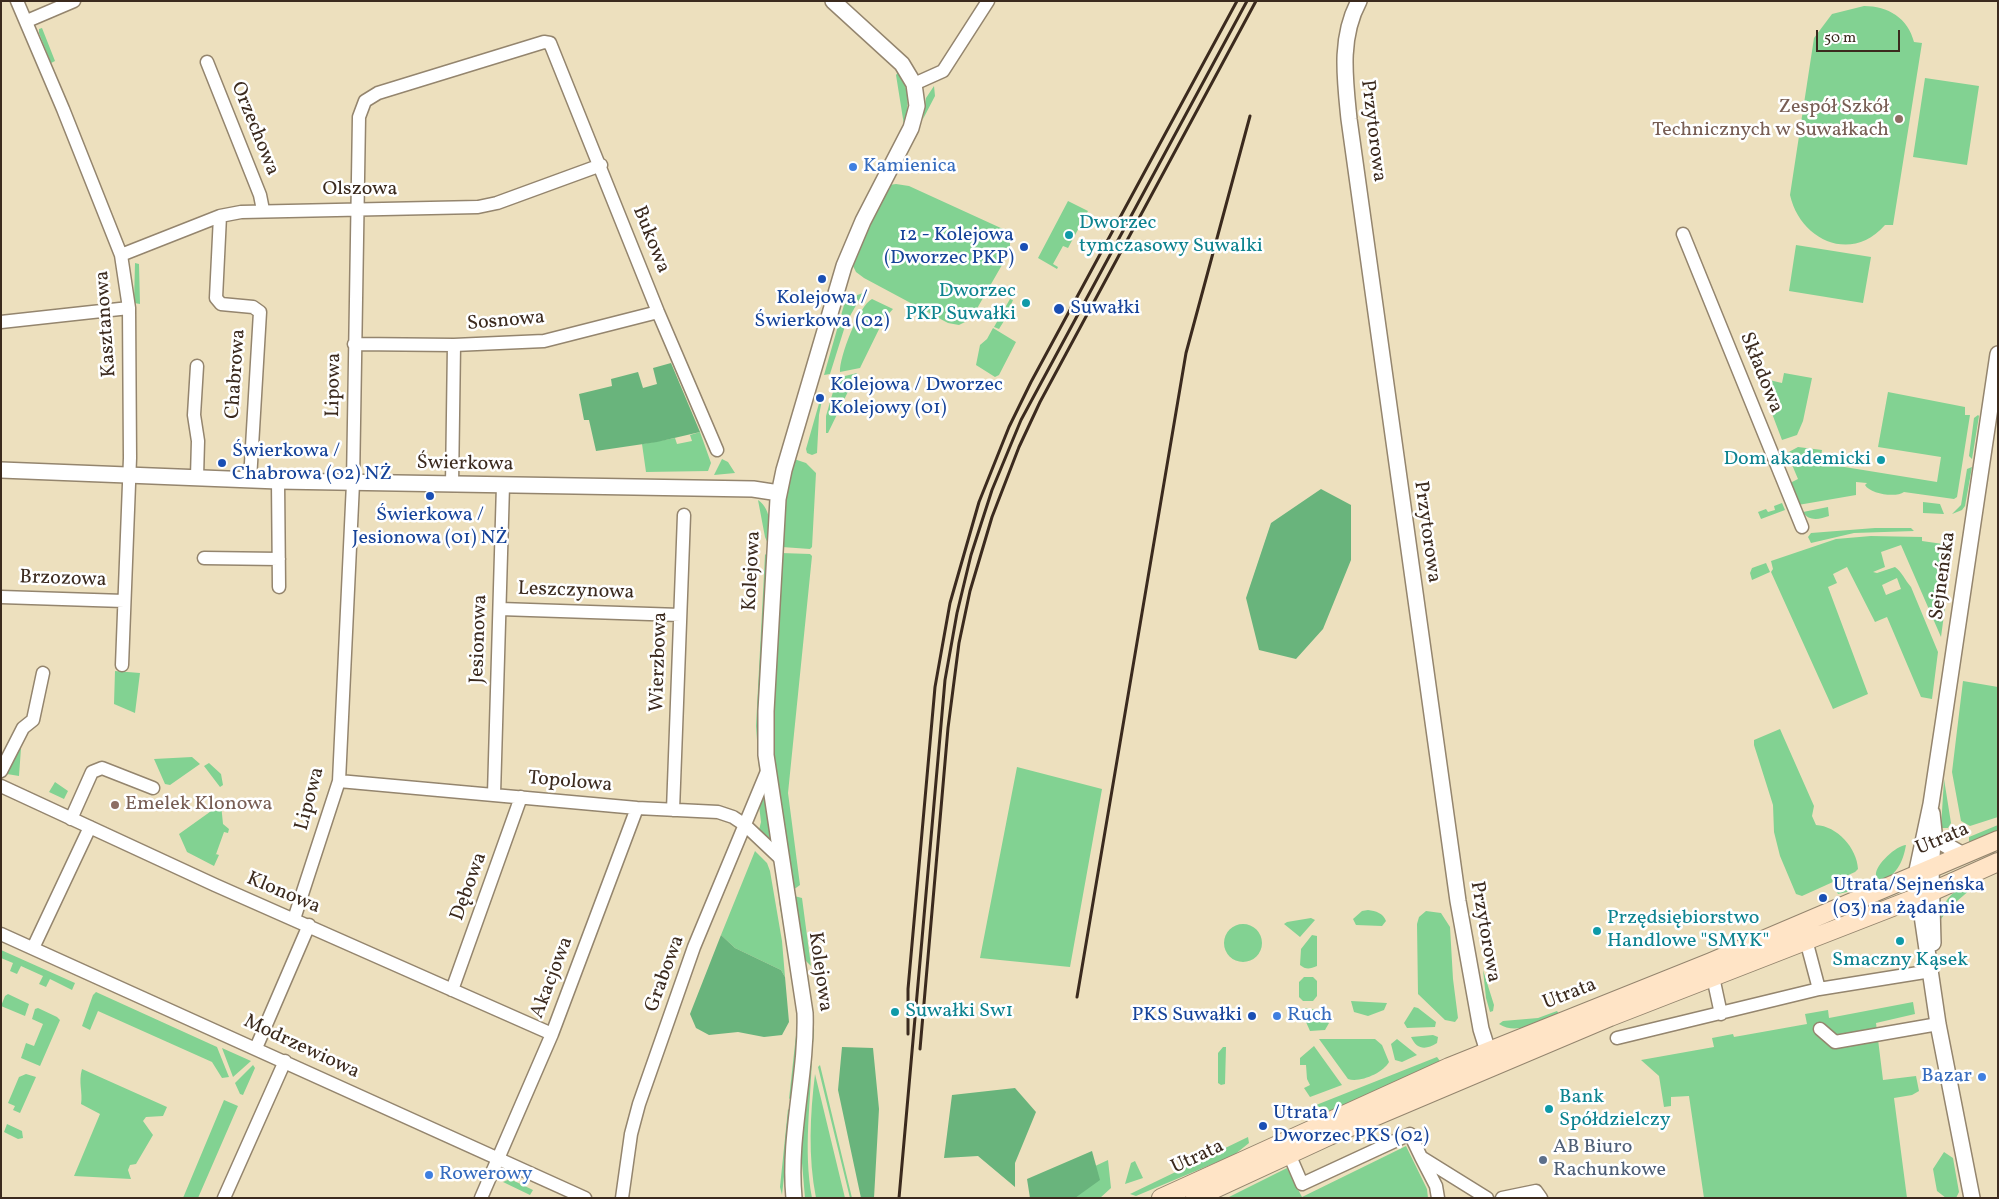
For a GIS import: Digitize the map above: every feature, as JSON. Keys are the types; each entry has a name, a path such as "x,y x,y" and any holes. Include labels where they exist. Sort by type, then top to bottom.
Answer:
{"main road":[{"name":"Utrata","path":"1161,1198 1491,1059 1824,912 1998,840"},
{"name":"Utrata","path":"1195,1198 1491,1059 1610,1017 1713,977 1924,894 1998,862"},
{"path":"1824,912 1830,930"}],"street":[{"name":"Kasztanowa","path":"16,1 27,21 120,255 129,308 130,474 122,665"},
{"path":"27,21 74,1"},
{"path":"833,1 902,64 914,84 943,71 988,1"},
{"name":"Przytorowa","path":"1358,1 1346,36 1344,61 1349,118 1454,873 1478,1016 1491,1059"},
{"name":"Lipowa","path":"294,919 339,781 353,483 359,117 365,101 378,93 544,42 550,43"},
{"name":"Bukowa","path":"550,43 601,165 658,312 717,450"},
{"name":"Orzechowa","path":"207,62 260,195 263,210"},
{"name":"Kolejowa","path":"794,1198 793,1161 806,1034 805,1012 768,769 766,711 779,493 842,274 863,221 915,117 917,106 914,84"},
{"name":"Olszowa","path":"120,255 220,216 263,210 478,208 497,203 601,165"},
{"name":"Chabrowa","path":"220,216 216,298 221,304 254,306 260,312 250,480"},
{"name":"Składowa","path":"1683,234 1802,527"},
{"path":"1,322 129,308"},
{"name":"Sosnowa","path":"354,344 454,345 544,341 658,312"},
{"path":"452,485 454,345"},
{"name":"Sejneńska","path":"1972,1198 1938,1024 1931,972 1924,894 1924,872 1931,804 1998,354"},
{"path":"197,366 194,415 198,441 197,477"},
{"name":"Świerkowa","path":"1,470 278,481 753,490 779,493"},
{"path":"278,481 279,587"},
{"name":"Jesionowa","path":"494,794 503,485"},
{"name":"Wierzbowa","path":"673,810 684,515"},
{"path":"204,558 279,559"},
{"name":"Brzozowa","path":"1,597 124,600"},
{"name":"Leszczynowa","path":"500,609 680,615"},
{"path":"1,771 23,728 33,720 43,673"},
{"path":"71,819 92,772 102,768 153,788"},
{"name":"Grabowa","path":"622,1198 631,1134 640,1104 694,947 768,769"},
{"name":"Topolowa","path":"339,781 637,808 718,812 733,817 744,825 781,859"},
{"name":"Klonowa","path":"1,786 215,885 552,1034"},
{"name":"Dębowa","path":"452,990 521,797"},
{"name":"Sejneńska","path":"1924,872 1934,838 1931,804"},
{"name":"Akacjowa","path":"481,1198 552,1034 637,808"},
{"path":"33,948 90,827"},
{"path":"1934,838 1963,855"},
{"path":"256,1048 309,925"},
{"name":"Modrzewiowa","path":"1,934 585,1198"},
{"path":"1806,940 1819,988"},
{"path":"1617,1038 1721,1014 1819,988 1931,972"},
{"path":"1713,977 1721,1014"},
{"path":"1820,1029 1836,1042 1938,1024"},
{"path":"224,1198 284,1061"},
{"path":"1289,1154 1302,1184 1410,1134 1436,1186 1438,1198"},
{"path":"1421,1157 1487,1198"},
{"path":"1502,1198 1536,1192 1541,1198"}],"green space":[{"path":"1864,6 1881,8 1896,15 1907,26 1914,42 1922,43 1893,225 1885,225 1872,237 1857,243 1843,245 1828,242 1815,235 1804,224 1796,211 1790,195 1814,38 1832,14"},
{"path":"42,28 55,61 51,63 39,33 39,29"},
{"path":"899,71 908,97 904,125 896,75"},
{"path":"1925,78 1979,86 1967,165 1913,157"},
{"path":"934,86 935,96 923,119 926,98"},
{"path":"889,185 909,186 1003,229 1010,237 1010,251 971,319 959,325 948,323 864,278 856,272 852,264 867,227"},
{"path":"1068,201 1088,211 1068,248 1063,246 1053,264 1058,267 1057,269 1038,258"},
{"path":"1796,245 1871,257 1863,303 1789,291"},
{"path":"135,263 139,264 140,304 134,303"},
{"path":"863,293 846,323 830,374 824,375 844,305 852,297"},
{"path":"872,299 893,309 884,319 860,368 840,372 851,332 861,311"},
{"path":"1010,299 1013,300 1010,307 1012,308 999,329 994,327"},
{"path":"993,328 1016,342 999,375 995,377 976,365 980,345 987,339"},
{"path":"671,363 700,432 657,442 596,451 589,420 584,420 579,394 612,386 611,379 638,372 643,388 657,384 653,368"},
{"path":"857,373 828,433 826,433 826,416 837,378"},
{"path":"1784,373 1812,378 1803,421 1797,435 1782,440 1765,395 1765,379 1782,383"},
{"path":"1888,392 1965,407 1965,415 1970,415 1957,497 1954,499 1904,492 1895,495 1883,494 1872,491 1865,485 1867,483 1856,482 1856,495 1798,505 1790,483 1798,479 1787,453 1798,447 1822,450 1820,463 1937,482 1941,457 1878,447"},
{"path":"820,400 822,400 819,415 817,453 812,455 807,453 806,449"},
{"path":"1978,415 1972,459 1969,456 1974,418"},
{"path":"700,432 711,463 708,471 646,472 642,444 675,438 677,444 692,441 690,435"},
{"path":"722,459 728,462 735,473 714,475"},
{"path":"794,459 806,463 816,473 812,547 810,549 782,547 785,498"},
{"path":"1972,467 1965,506 1962,510 1952,514 1961,505 1967,469"},
{"path":"1321,489 1351,505 1351,560 1323,629 1296,659 1259,650 1246,598 1271,523"},
{"path":"758,500 763,504 768,514 768,544 765,537"},
{"path":"1923,502 1940,504 1944,514 1923,513"},
{"path":"1782,503 1785,510 1761,519 1758,512 1766,509 1768,512 1775,510 1774,506"},
{"path":"1828,507 1829,516 1822,518 1811,518 1803,512"},
{"path":"1875,528 1911,528 1914,531 1854,533 1811,543 1808,537 1811,533"},
{"path":"1871,536 1922,537 1922,541 1943,544 1943,539 1953,548 1941,637 1901,545 1881,552 1885,567 1873,572 1877,573 1895,567 1911,587 1938,652 1932,699 1921,697 1887,617 1875,622 1847,567 1833,574 1837,583 1828,587 1868,694 1833,709 1771,572 1773,569 1771,561 1836,539","holes":["1897,578 1901,589 1886,595 1882,585"]},
{"path":"767,553 759,768 756,726 765,555"},
{"path":"781,553 810,554 812,556 788,793 800,885 793,890 772,740"},
{"path":"1766,563 1770,572 1752,580 1750,573 1752,568"},
{"path":"115,671 140,673 135,713 114,704"},
{"path":"1963,681 1998,687 1998,817 1970,826 1961,821 1952,772"},
{"path":"1780,729 1814,806 1812,816 1816,825 1831,829 1844,839 1850,846 1857,861 1858,869 1855,872 1802,896 1796,894 1780,856 1774,832 1773,805 1754,745 1754,740"},
{"path":"19,747 21,748 19,776 7,774"},
{"path":"192,757 200,764 170,785 165,784 154,759"},
{"path":"209,763 221,774 223,785 220,787 204,766"},
{"path":"1017,767 1102,789 1070,967 980,958"},
{"path":"1944,779 1951,823 1948,828 1941,828"},
{"path":"55,782 68,791 64,799 49,792"},
{"path":"765,794 772,842 759,830 761,822 759,805"},
{"path":"221,804 223,824 229,829 228,833 224,832 216,854 219,855 214,866 187,852 179,834"},
{"path":"1998,825 1998,832 1969,844 1969,837"},
{"path":"1906,845 1898,868 1890,876 1879,882 1876,875 1879,866 1897,848"},
{"path":"755,851 767,863 770,871 782,941 785,977 781,970 735,948 721,935"},
{"path":"1861,879 1865,880 1869,887 1838,894 1836,890"},
{"path":"1970,882 1971,889 1949,908 1941,919 1946,901"},
{"path":"794,896 802,898 811,966 804,959"},
{"path":"781,898 800,1026 793,1096 789,1099 797,1026 796,1000 779,901"},
{"path":"1368,910 1383,916 1386,921 1382,926 1356,925 1353,919 1362,911"},
{"path":"1426,911 1441,913 1450,927 1453,979 1458,1018 1455,1022 1445,1020 1418,994 1417,924 1419,917"},
{"path":"1311,918 1315,920 1300,937 1284,924 1287,922"},
{"path":"1243,924 1256,930 1262,943 1256,956 1243,962 1230,956 1224,943 1230,930"},
{"path":"721,935 735,948 781,970 785,977 789,1022 782,1035 764,1037 738,1032 709,1035 696,1028 690,1014"},
{"path":"1312,935 1317,936 1317,966 1306,968 1300,965 1301,949"},
{"path":"1,950 75,983 72,990 50,979 46,987 39,984 43,976 21,966 17,974 10,971 13,963 1,958"},
{"path":"1483,970 1494,1005 1493,1011 1490,1012 1486,998"},
{"path":"1304,977 1313,977 1317,981 1317,996 1313,1001 1303,1001 1299,997 1299,982"},
{"path":"96,992 217,1047 229,1077 222,1078 212,1062 98,1011 90,1030 82,1026 93,995"},
{"path":"8,994 29,1004 25,1016 1,1006 5,996"},
{"path":"1351,1001 1387,1003 1384,1010 1368,1016 1354,1012"},
{"path":"1913,1002 1915,1014 1876,1023 1883,1080 1916,1076 1919,1091 1912,1095 1894,1098 1907,1198 1704,1198 1689,1096 1671,1097 1671,1106 1664,1107 1659,1076 1641,1060 1714,1047 1712,1038 1733,1034 1734,1037 1807,1024 1805,1014 1828,1010 1829,1018"},
{"path":"1414,1007 1436,1022 1435,1027 1407,1028 1404,1023"},
{"path":"38,1008 60,1020 40,1066 21,1058 26,1043 34,1046 43,1024 32,1019 35,1009"},
{"path":"1304,1008 1318,1010 1329,1023 1325,1030 1310,1031 1302,1013"},
{"path":"1557,1011 1559,1014 1521,1028 1506,1027 1499,1024 1503,1021 1538,1018"},
{"path":"813,1024 808,1144 809,1180 812,1198 805,1198 801,1151"},
{"path":"1433,1035 1438,1037 1437,1043 1426,1048 1416,1044 1411,1037"},
{"path":"1319,1039 1375,1039 1382,1045 1389,1062 1382,1070 1371,1076 1359,1080 1348,1079"},
{"path":"1397,1039 1417,1055 1402,1062 1395,1060 1391,1044"},
{"path":"1314,1046 1342,1085 1310,1097 1304,1088 1310,1085 1307,1079 1306,1065 1300,1065 1300,1058"},
{"path":"842,1047 873,1048 879,1109 874,1198 861,1198 838,1090"},
{"path":"1223,1047 1226,1047 1225,1084 1221,1085 1218,1083 1218,1053"},
{"path":"222,1048 251,1061 233,1077"},
{"path":"1437,1057 1440,1061 1332,1111 1305,1118 1301,1115 1301,1111"},
{"path":"253,1065 255,1068 243,1095 240,1094 235,1083"},
{"path":"820,1065 852,1198 850,1198 818,1067"},
{"path":"82,1069 167,1107 163,1116 146,1117 143,1121 153,1135 136,1164 130,1165 128,1170 131,1179 74,1176 100,1114 81,1104 80,1079"},
{"path":"26,1074 36,1077 20,1113 13,1110 15,1106 8,1103 19,1077"},
{"path":"815,1074 845,1198 816,1198 813,1183 811,1136"},
{"path":"1015,1088 1036,1112 1015,1163 1015,1187 978,1156 944,1158 952,1095"},
{"path":"224,1100 238,1106 198,1198 183,1198"},
{"path":"788,1109 791,1112 782,1195 780,1187"},
{"path":"7,1124 22,1131 23,1138 18,1139 4,1132"},
{"path":"1248,1137 1249,1143 1234,1155 1136,1196 1130,1194"},
{"path":"1406,1146 1427,1189 1428,1198 1227,1198 1287,1168 1302,1197"},
{"path":"1092,1151 1100,1180 1075,1198 1030,1198 1027,1179"},
{"path":"1944,1152 1953,1158 1959,1192 1956,1198 1946,1198 1937,1191 1933,1169"},
{"path":"1108,1160 1111,1188 1100,1198 1027,1198"},
{"path":"1135,1161 1143,1178 1125,1184 1131,1163"},
{"path":"510,1179 533,1190 530,1195 503,1182"}],"railway":[{"path":"908,1034 908,989 935,687 950,603 979,502 1009,427 1031,382 1237,1"},
{"path":"899,1198 945,680 957,613 971,555 992,490 1021,420 1247,1"},
{"path":"920,1049 948,728 959,643 970,591 992,517 1019,447 1040,402 1256,1"},
{"path":"1077,997 1186,353 1250,116"}],"place":[{"name":"Zespół Szkół Technicznych w Suwałkach","path":"1899,119"},
{"name":"Kamienica","path":"853,167"},
{"name":"Dworzec tymczasowy Suwalki","path":"1069,235"},
{"name":"12 - Kolejowa (Dworzec PKP)","path":"1024,247"},
{"name":"Kolejowa / Świerkowa (02)","path":"822,279"},
{"name":"Dworzec PKP Suwałki","path":"1026,303"},
{"name":"Suwałki","path":"1059,309"},
{"name":"Kolejowa / Dworzec Kolejowy (01)","path":"820,398"},
{"name":"Dom akademicki","path":"1881,460"},
{"name":"Świerkowa / Chabrowa (02) NŻ","path":"222,463"},
{"name":"Świerkowa / Jesionowa (01) NŻ","path":"430,496"},
{"name":"Emelek Klonowa","path":"115,805"},
{"name":"Utrata/Sejneńska (03) na żądanie","path":"1823,898"},
{"name":"Przędsiębiorstwo Handlowe \"SMYK\"","path":"1597,931"},
{"name":"Smaczny Kąsek","path":"1900,941"},
{"name":"Suwałki Sw1","path":"895,1012"},
{"name":"PKS Suwałki","path":"1252,1016"},
{"name":"Ruch","path":"1277,1016"},
{"name":"Bazar","path":"1982,1077"},
{"name":"Bank Spółdzielczy","path":"1549,1109"},
{"name":"Utrata / Dworzec PKS (02)","path":"1263,1126"},
{"name":"AB Biuro Rachunkowe","path":"1543,1160"},
{"name":"Rowerowy","path":"429,1175"}]}
